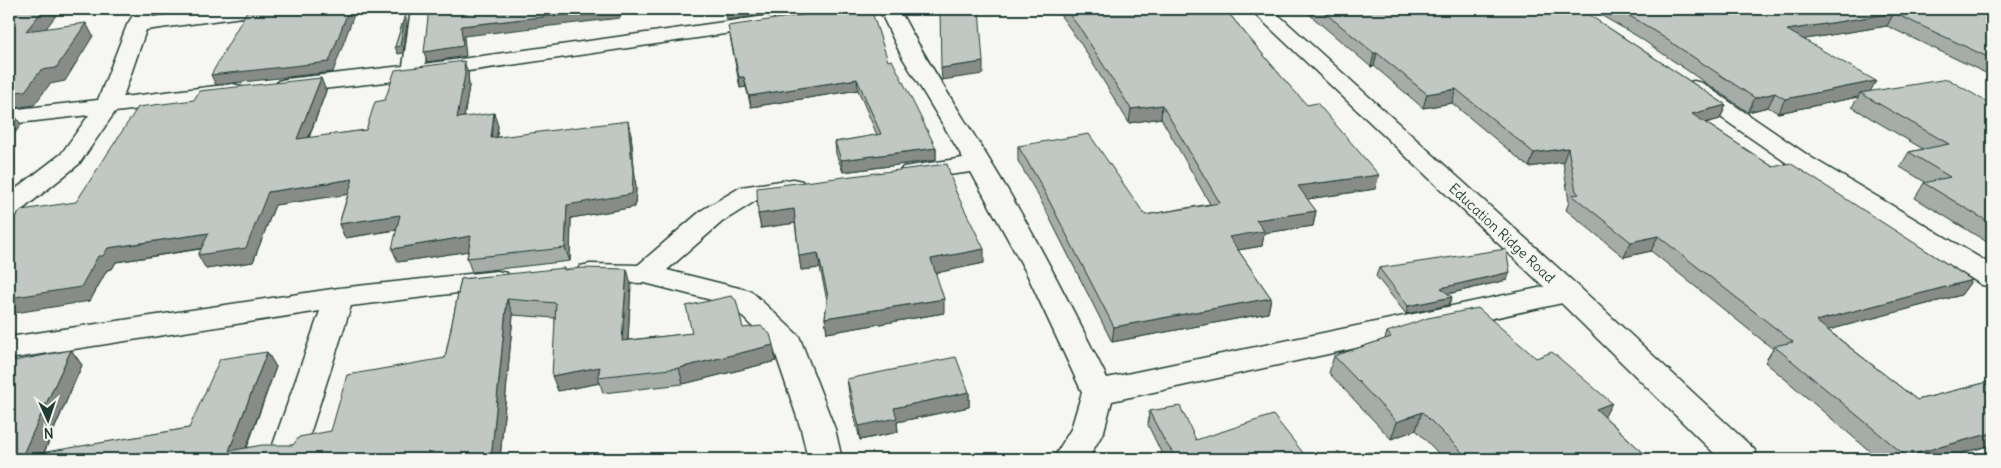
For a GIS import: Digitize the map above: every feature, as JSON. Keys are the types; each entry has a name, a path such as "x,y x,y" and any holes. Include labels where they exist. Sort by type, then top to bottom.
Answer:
{"street":[{"path":"9,207 70,159 108,105 142,17 257,9"},
{"path":"413,72 421,9"},
{"path":"889,9 912,55 979,164 1040,272 1098,392 1087,431 1070,459"},
{"name":"Education Ridge Road","path":"1260,9 1567,292 1742,459"},
{"path":"9,117 413,72 789,19"},
{"path":"1676,75 1803,163 1992,278"},
{"path":"890,175 979,164"},
{"path":"646,274 712,216 750,193 821,183"},
{"path":"563,273 646,274 741,298 788,344 818,429 825,459"},
{"path":"9,348 339,298 524,278"},
{"path":"1098,392 1567,292"},
{"path":"285,459 339,298"}],"building":[{"path":"9,9 44,9 26,31 86,23 56,68 41,70 25,91 9,93"},
{"path":"248,9 349,9 329,62 211,75"},
{"path":"429,9 612,9 461,26 463,46 424,52"},
{"path":"843,9 871,9 888,61 892,60 936,148 841,160 835,142 881,134 857,79 749,96 744,77 739,77 728,26"},
{"path":"940,9 979,9 983,62 941,68"},
{"path":"1065,9 1225,9 1307,105 1317,103 1379,175 1298,186 1316,211 1256,220 1264,231 1229,237 1271,298 1114,327 1040,183 1018,146 1089,134 1145,215 1220,203 1162,105 1131,109 1082,31"},
{"path":"1320,9 1580,9 1726,105 1692,114 1773,167 1790,163 1972,280 1816,321 1917,400 1992,381 1992,433 1906,456 1774,346 1793,342 1658,236 1631,242 1572,195 1579,194 1576,191 1568,148 1534,153 1456,89 1427,94"},
{"path":"1617,9 1992,9 1992,59 1894,13 1787,30 1876,81 1785,99 1775,93 1755,98 1642,23"},
{"path":"405,15 400,46 395,47"},
{"path":"464,61 465,74 457,118 494,113 491,138 628,121 633,175 632,194 567,205 565,248 467,258 471,236 392,249 400,215 339,224 353,179 268,192 246,248 198,255 209,233 108,248 103,256 98,256 81,287 9,298 9,227 21,210 76,202 138,107 194,100 199,91 321,78 297,139 366,130 375,102 385,100 395,70"},
{"path":"1948,79 1992,105 1992,224 1924,183 1950,177 1909,152 1949,144 1860,93"},
{"path":"947,164 955,190 984,249 931,259 944,299 825,318 828,296 818,253 799,256 794,209 758,214 757,188"},
{"path":"1506,249 1510,272 1441,288 1452,297 1408,306 1379,268"},
{"path":"564,268 564,270 581,268 627,269 622,341 692,333 686,306 731,296 736,300 743,328 761,326 770,334 773,345 679,368 598,377 600,367 552,376 556,303 507,299 491,459 9,459 9,362 71,350 22,456 189,428 220,359 267,352 229,451 262,445 293,445 299,437 331,431 347,375 445,358 461,279"},
{"path":"1478,308 1536,358 1552,352 1612,403 1596,409 1650,459 1469,459 1422,412 1397,422 1334,356 1391,337 1387,332 1428,318"},
{"path":"956,357 969,392 894,408 897,418 859,426 847,379"},
{"path":"1180,406 1196,440 1273,415 1308,459 1177,459 1164,440 1149,411"},
{"path":"643,452 643,459 606,459"},
{"path":"1370,452 1376,459 1349,459"}]}
